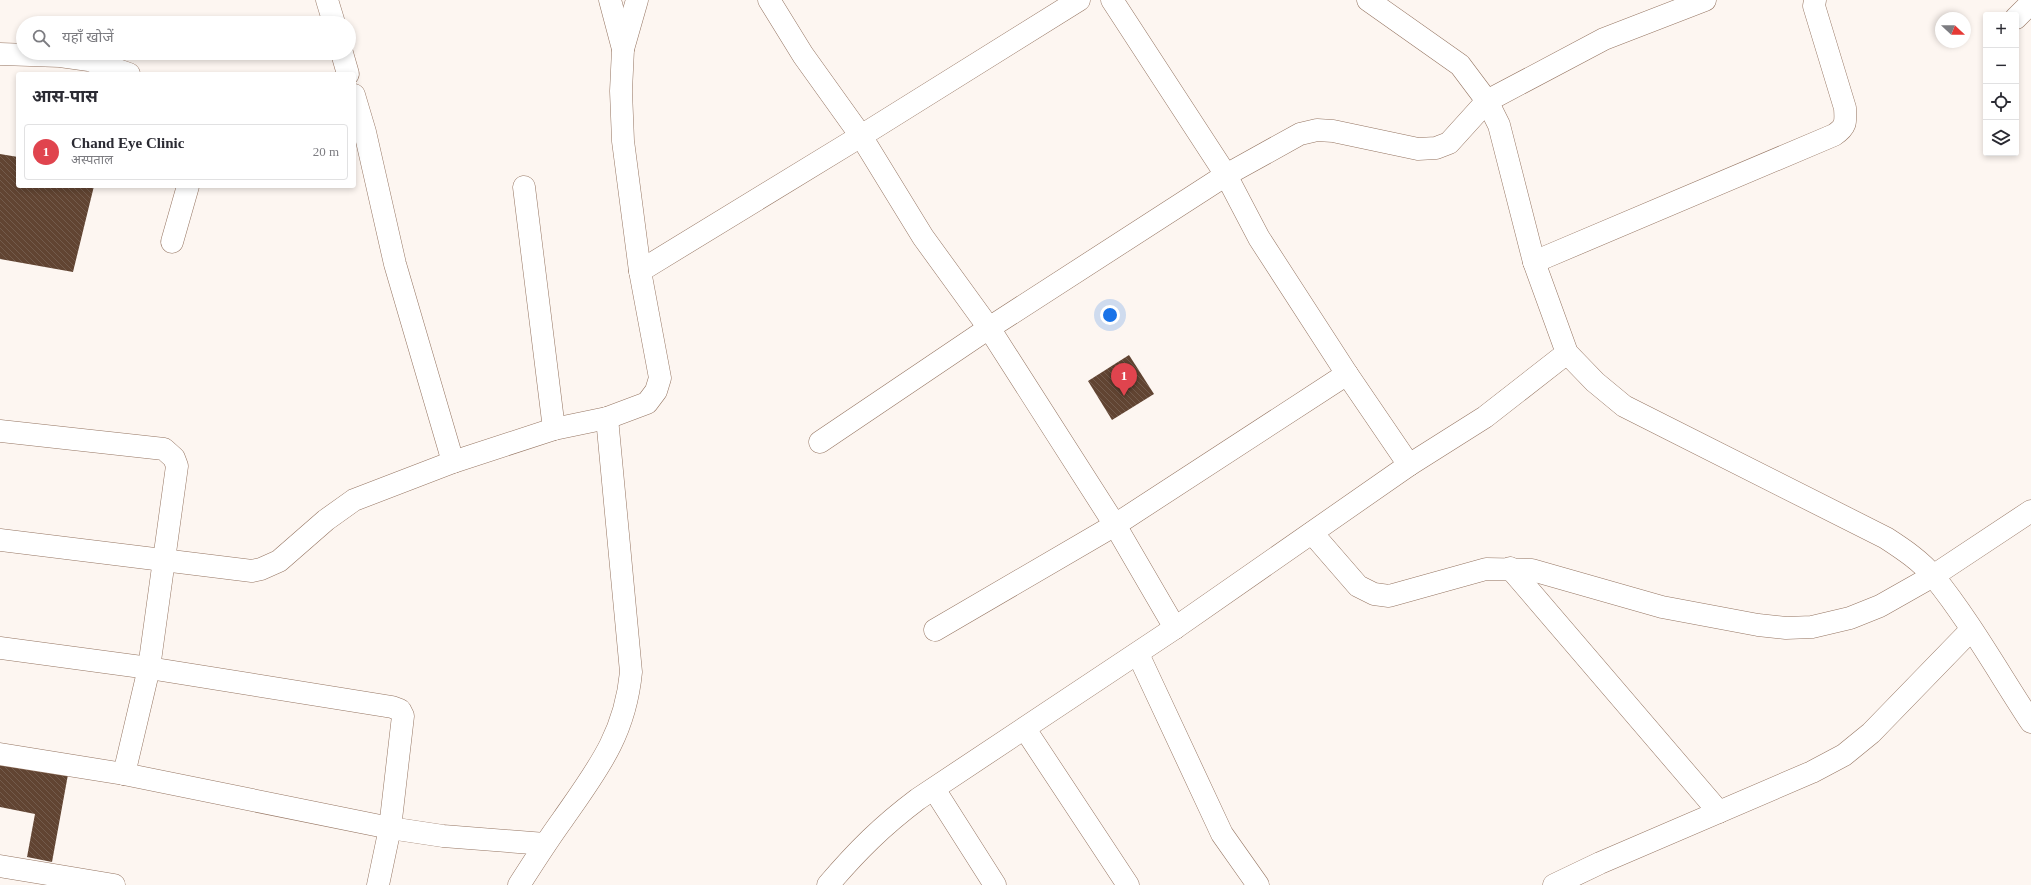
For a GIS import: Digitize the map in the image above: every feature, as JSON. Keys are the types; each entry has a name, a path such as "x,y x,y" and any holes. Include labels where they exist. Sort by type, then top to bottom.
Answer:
{"street":[{"path":"327,0 332,16"},
{"path":"610,0 623,49"},
{"path":"0,540 252,571 261,569 279,561 326,520 354,500 454,462 554,429 607,418 647,403 656,391 660,378 640,271 623,141 621,91 623,49 637,0"},
{"path":"769,0 803,55 861,136 923,237 989,328 1115,525 1175,628"},
{"path":"640,271 861,136 1079,0"},
{"path":"1112,0 1226,176 1259,238 1347,374 1409,465"},
{"path":"1368,0 1460,65 1487,101 1499,125 1534,262 1567,352 1595,382 1624,406 1886,538 1906,552 1933,576 1971,630 2031,722"},
{"path":"820,442 989,328 1226,176 1300,134 1317,130 1333,131 1418,149 1436,148 1449,143 1487,101 1604,39 1705,0"},
{"path":"1534,262 1834,135 1843,129 1846,120 1845,108 1814,6 1815,0"},
{"path":"2019,15 2031,3"},
{"path":"0,54 16,55"},
{"path":"89,60 123,72"},
{"path":"344,60 347,72"},
{"path":"356,102 365,132 395,264 454,462"},
{"path":"524,187 554,429"},
{"path":"172,242 187,188"},
{"path":"828,885 854,854 885,824 934,789 1138,654 1409,465 1485,417 1567,352"},
{"path":"935,630 1115,525 1347,374"},
{"path":"519,885 545,844 603,762 622,720 629,696 630,672 607,418"},
{"path":"0,431 164,449 170,452 177,466 149,668 124,774"},
{"path":"1312,533 1358,586 1374,594 1389,596 1486,569 1510,568 1532,570 1662,607 1758,625 1786,628 1812,627 1850,618 1880,606 1933,576 2031,510"},
{"path":"1510,568 1718,812"},
{"path":"1554,885 1600,863 1812,772 1844,755 1871,733 1971,630"},
{"path":"0,648 149,668 392,707 400,710 403,716 390,828 378,885"},
{"path":"1138,654 1222,834 1258,885"},
{"path":"1025,729 1128,885"},
{"path":"0,754 124,774 390,828 443,836 545,844"},
{"path":"934,789 995,885"},
{"path":"0,866 114,885"}],"building":[{"path":"0,154 16,157 16,188 94,188 73,272 0,259"},
{"path":"1129,355 1154,394 1112,420 1088,381"},
{"path":"0,756 69,769 52,862 27,857 35,814 0,807"}],"place":[{"name":"Chand Eye Clinic","path":"1124,396"}]}
